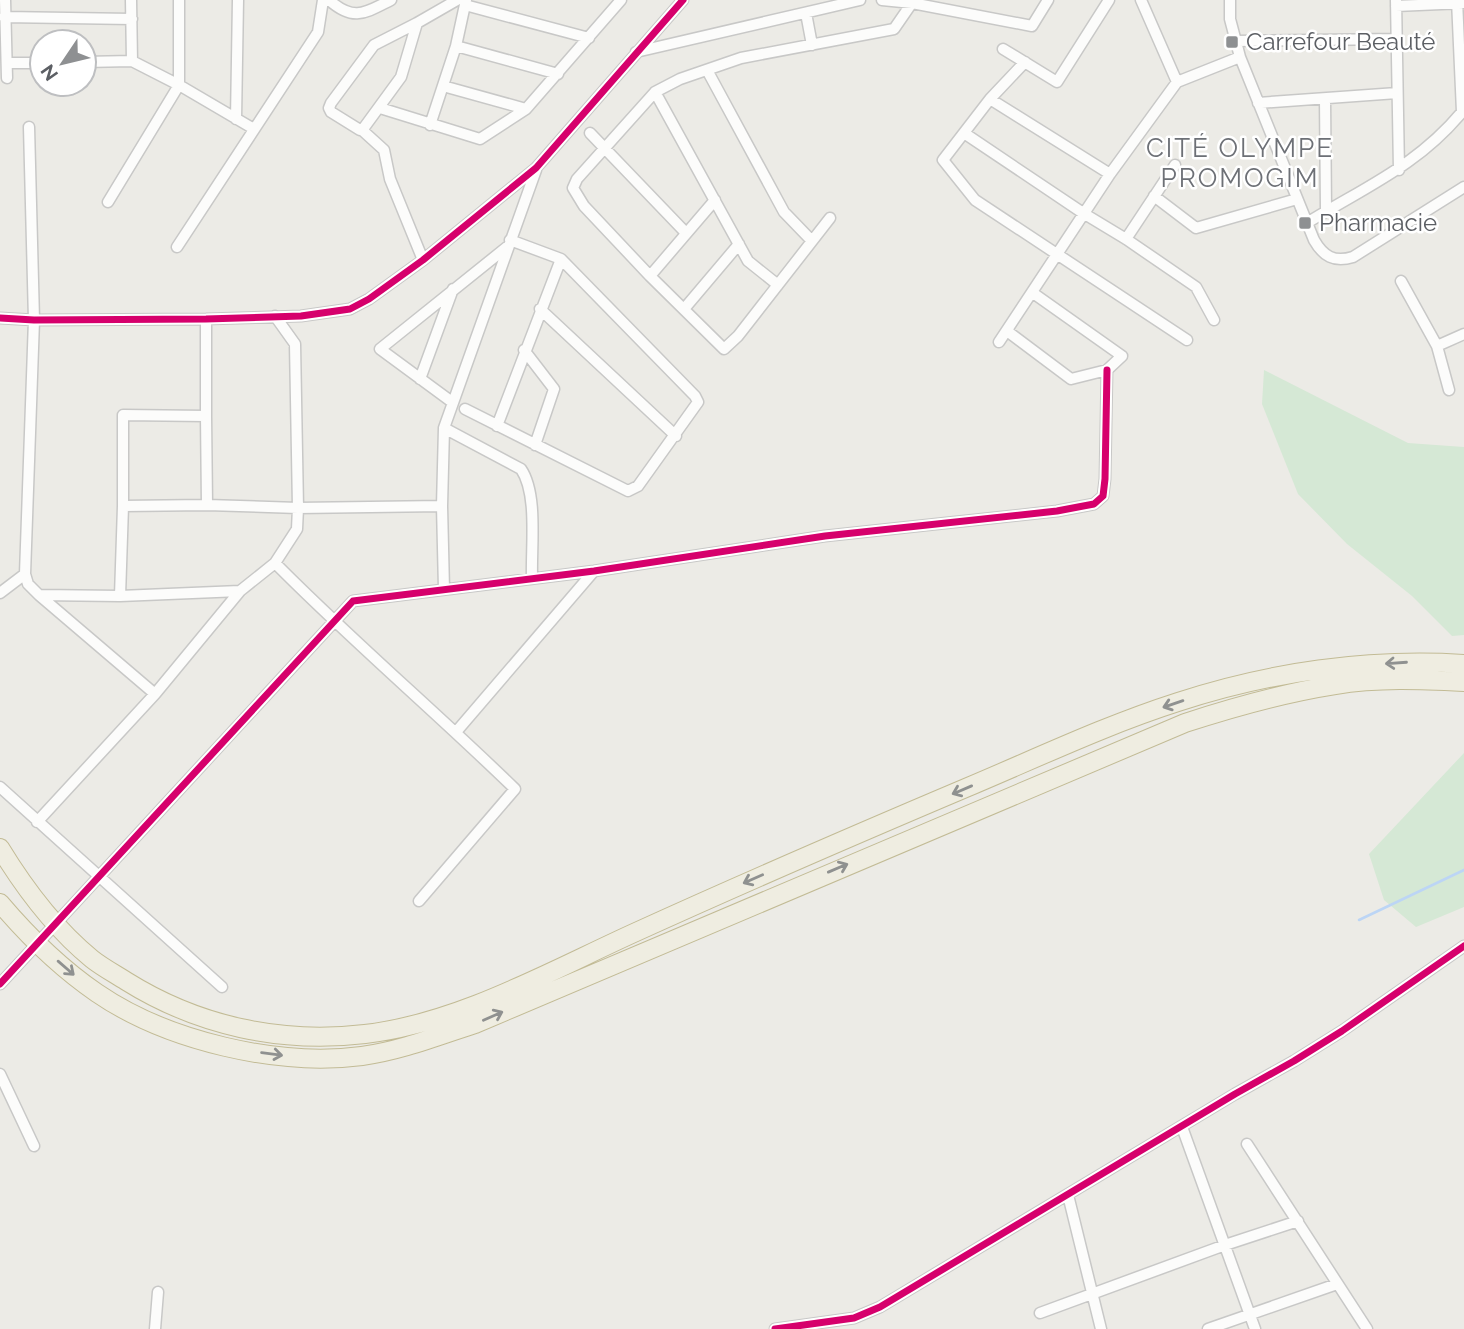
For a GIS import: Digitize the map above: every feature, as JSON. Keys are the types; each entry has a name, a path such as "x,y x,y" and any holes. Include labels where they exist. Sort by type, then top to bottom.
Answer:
{"highway":[{"path":"0,848 23,886 55,924 93,960 139,989 184,1011 217,1023 262,1034 306,1037 364,1034 405,1027 468,1008 792,861 1085,738 1178,702 1262,680 1334,667 1405,662 1464,664"},
{"path":"0,903 37,943 71,974 99,995 141,1017 177,1032 260,1053 307,1058 362,1056 475,1024 1185,723 1255,701 1337,685 1406,680 1464,682"}],"street":[{"path":"5,0 7,78"},
{"path":"131,0 132,61"},
{"path":"108,202 179,85 179,0"},
{"path":"236,119 238,0"},
{"path":"177,247 318,32 323,0"},
{"path":"329,0 351,14 368,13 391,0"},
{"path":"380,108 476,140 526,109 621,0"},
{"path":"0,318 206,319 301,316 350,309 369,299 423,260 536,168 683,0"},
{"path":"636,52 860,0"},
{"path":"882,0 913,2 1032,26 1048,0"},
{"path":"1003,49 1057,82 1109,0"},
{"path":"1141,0 1177,82"},
{"path":"1230,0 1230,19 1240,57 1321,252 1330,258 1343,260 1370,247 1464,187"},
{"path":"423,260 390,179 384,150 362,130 331,112 331,103 374,45 463,2 589,38"},
{"path":"430,125 456,46 463,2"},
{"path":"830,218 724,349 584,206 573,188 577,179 655,92 680,79 741,58 894,29 913,2"},
{"path":"1307,223 1399,170 1428,149 1462,112 1460,2 1396,3 1399,170"},
{"path":"806,13 812,45"},
{"path":"5,17 132,19"},
{"path":"362,130 401,77 417,23"},
{"path":"1236,41 1396,39"},
{"path":"456,46 558,74"},
{"path":"999,342 1083,213 1177,82 1240,57"},
{"path":"98,62 132,61 179,85 254,130"},
{"path":"1025,62 990,99 943,160 975,200 1187,340"},
{"path":"7,63 28,63"},
{"path":"707,70 784,212 812,241"},
{"path":"443,86 526,109"},
{"path":"655,92 748,261 778,285"},
{"path":"1258,103 1397,93"},
{"path":"990,99 1110,174"},
{"path":"1325,99 1326,211"},
{"path":"29,127 34,320 25,574 28,584 39,595 155,694"},
{"path":"590,133 686,233"},
{"path":"964,133 1196,287 1214,320"},
{"path":"1126,239 1175,165"},
{"path":"444,589 444,428 536,168"},
{"path":"1154,196 1196,228 1297,199"},
{"path":"650,276 715,200"},
{"path":"465,409 628,491 638,486 698,402 561,260 509,243"},
{"path":"452,402 380,349 509,243"},
{"path":"684,309 739,244"},
{"path":"497,426 524,350 561,260"},
{"path":"1401,281 1437,346 1448,390"},
{"path":"420,379 453,288"},
{"path":"1007,331 1071,379 1107,370 1122,356 1033,293"},
{"path":"540,309 676,436"},
{"path":"37,822 155,694 240,591 275,563 297,529 295,344 275,316"},
{"path":"206,319 207,505"},
{"path":"1437,346 1464,334"},
{"path":"524,350 554,389 535,445"},
{"path":"0,984 353,601 594,570 825,536 1094,504 1103,496 1105,479 1107,370"},
{"path":"120,596 123,415 206,416"},
{"path":"444,428 520,468 527,479 530,493 532,577"},
{"path":"123,506 442,506"},
{"path":"275,563 332,621 456,732 514,789 419,901"},
{"path":"456,732 594,570"},
{"path":"0,593 25,574"},
{"path":"39,595 120,596 240,591"},
{"path":"0,787 222,987"},
{"path":"775,1329 819,1327 854,1318 880,1307 1342,1031 1464,946"},
{"path":"0,1074 34,1146"},
{"path":"1182,1127 1255,1329"},
{"path":"1247,1144 1367,1329"},
{"path":"1068,1195 1101,1329"},
{"path":"1040,1313 1298,1221"},
{"path":"1208,1329 1337,1284"},
{"path":"155,1329 158,1292"}],"green space":[{"path":"1264,370 1408,443 1464,447 1464,635 1452,636 1412,596 1347,544 1298,494 1262,404"},
{"path":"1464,753 1464,907 1416,927 1384,900 1369,854"}],"waterway":[{"path":"1359,920 1464,870"}],"cycle path":[{"path":"0,318 206,319 301,316 350,309 369,299 423,260 536,168 683,0"},
{"path":"0,984 353,601 594,571 825,536 1057,511 1094,504 1103,496 1105,479 1107,370"},
{"path":"775,1329 854,1318 880,1307 1294,1061 1464,946"}],"place":[{"name":"Carrefour Beauté","path":"1232,42"},
{"name":"Pharmacie","path":"1305,223"}],"district":[{"name":"CITÉ OLYMPE PROMOGIM","path":"1240,163"}]}
